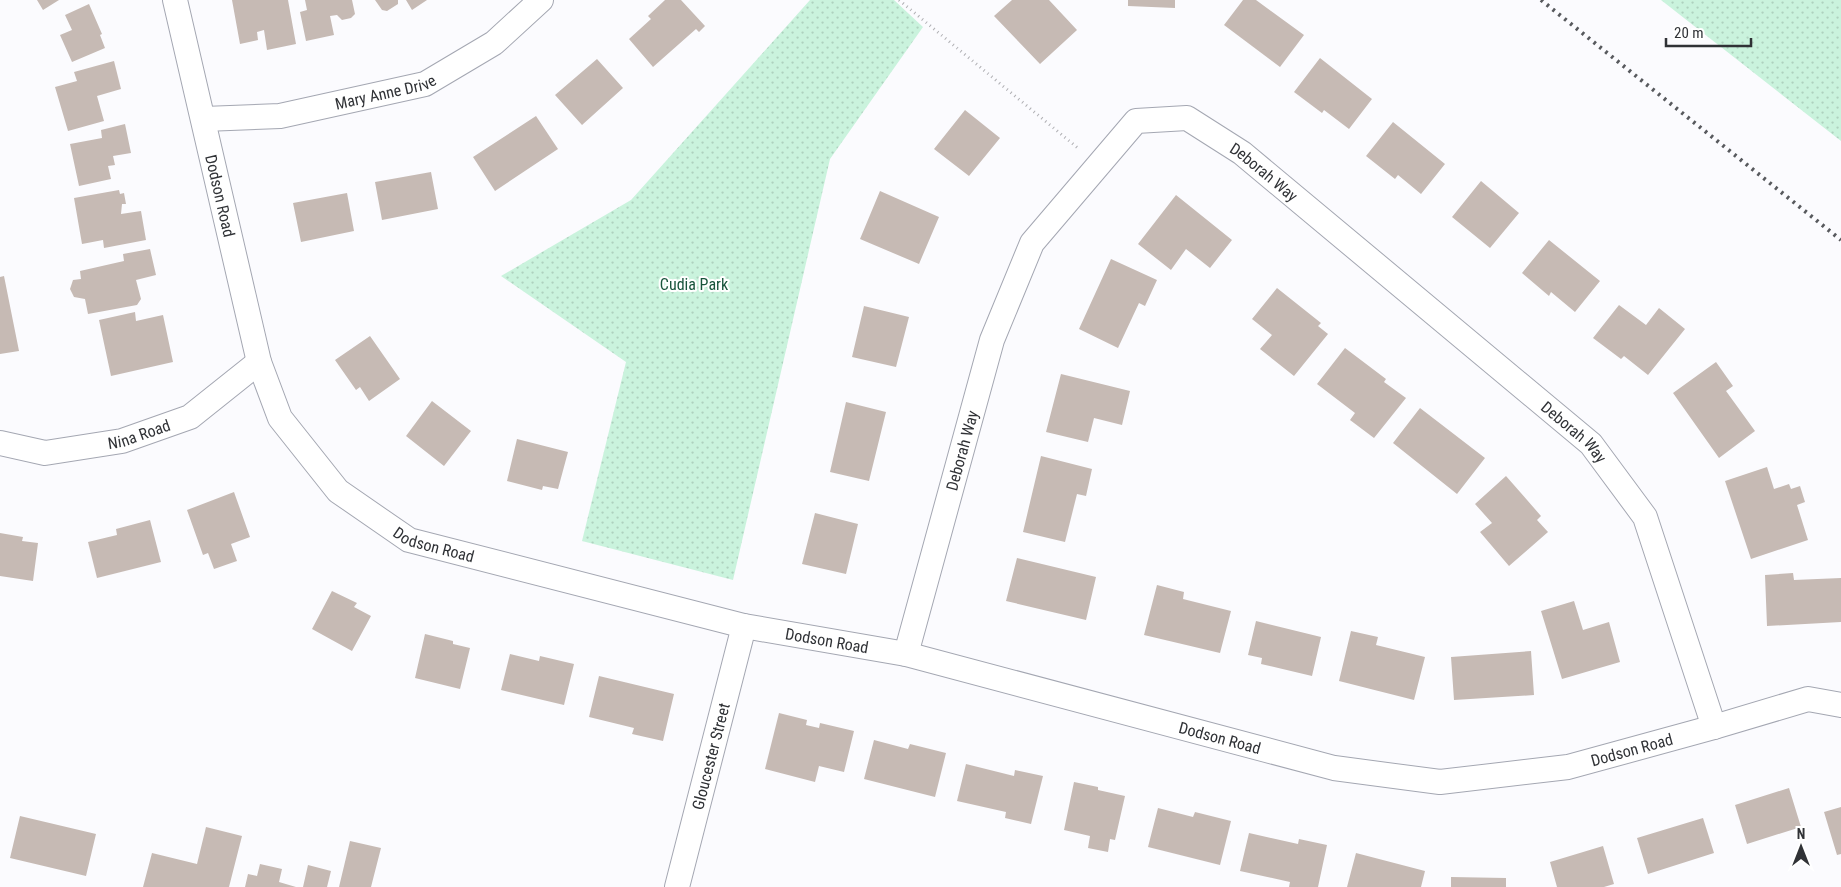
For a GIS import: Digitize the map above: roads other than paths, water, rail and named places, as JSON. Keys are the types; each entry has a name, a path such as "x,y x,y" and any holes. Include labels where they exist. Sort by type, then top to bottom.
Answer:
{"street":[{"name":"Dodson Road","path":"175,0 259,362 280,418 338,491 410,540 744,626 906,654 1334,768 1440,782 1568,767 1714,727 1808,698 1841,705"},
{"name":"Mary Anne Drive","path":"204,119 280,116 425,84 494,42 541,0"},
{"name":"Deborah Way","path":"906,654 992,340 1032,243 1136,122 1187,118 1242,153 1591,444 1644,517 1714,727"},
{"name":"Nina Road","path":"0,443 45,453 122,441 190,417 259,362"},
{"name":"Gloucester Street","path":"677,887 744,626"}],"railway":[{"path":"1541,0 1841,240"}],"park label":[{"name":"Cudia Park","path":"694,284"}]}
